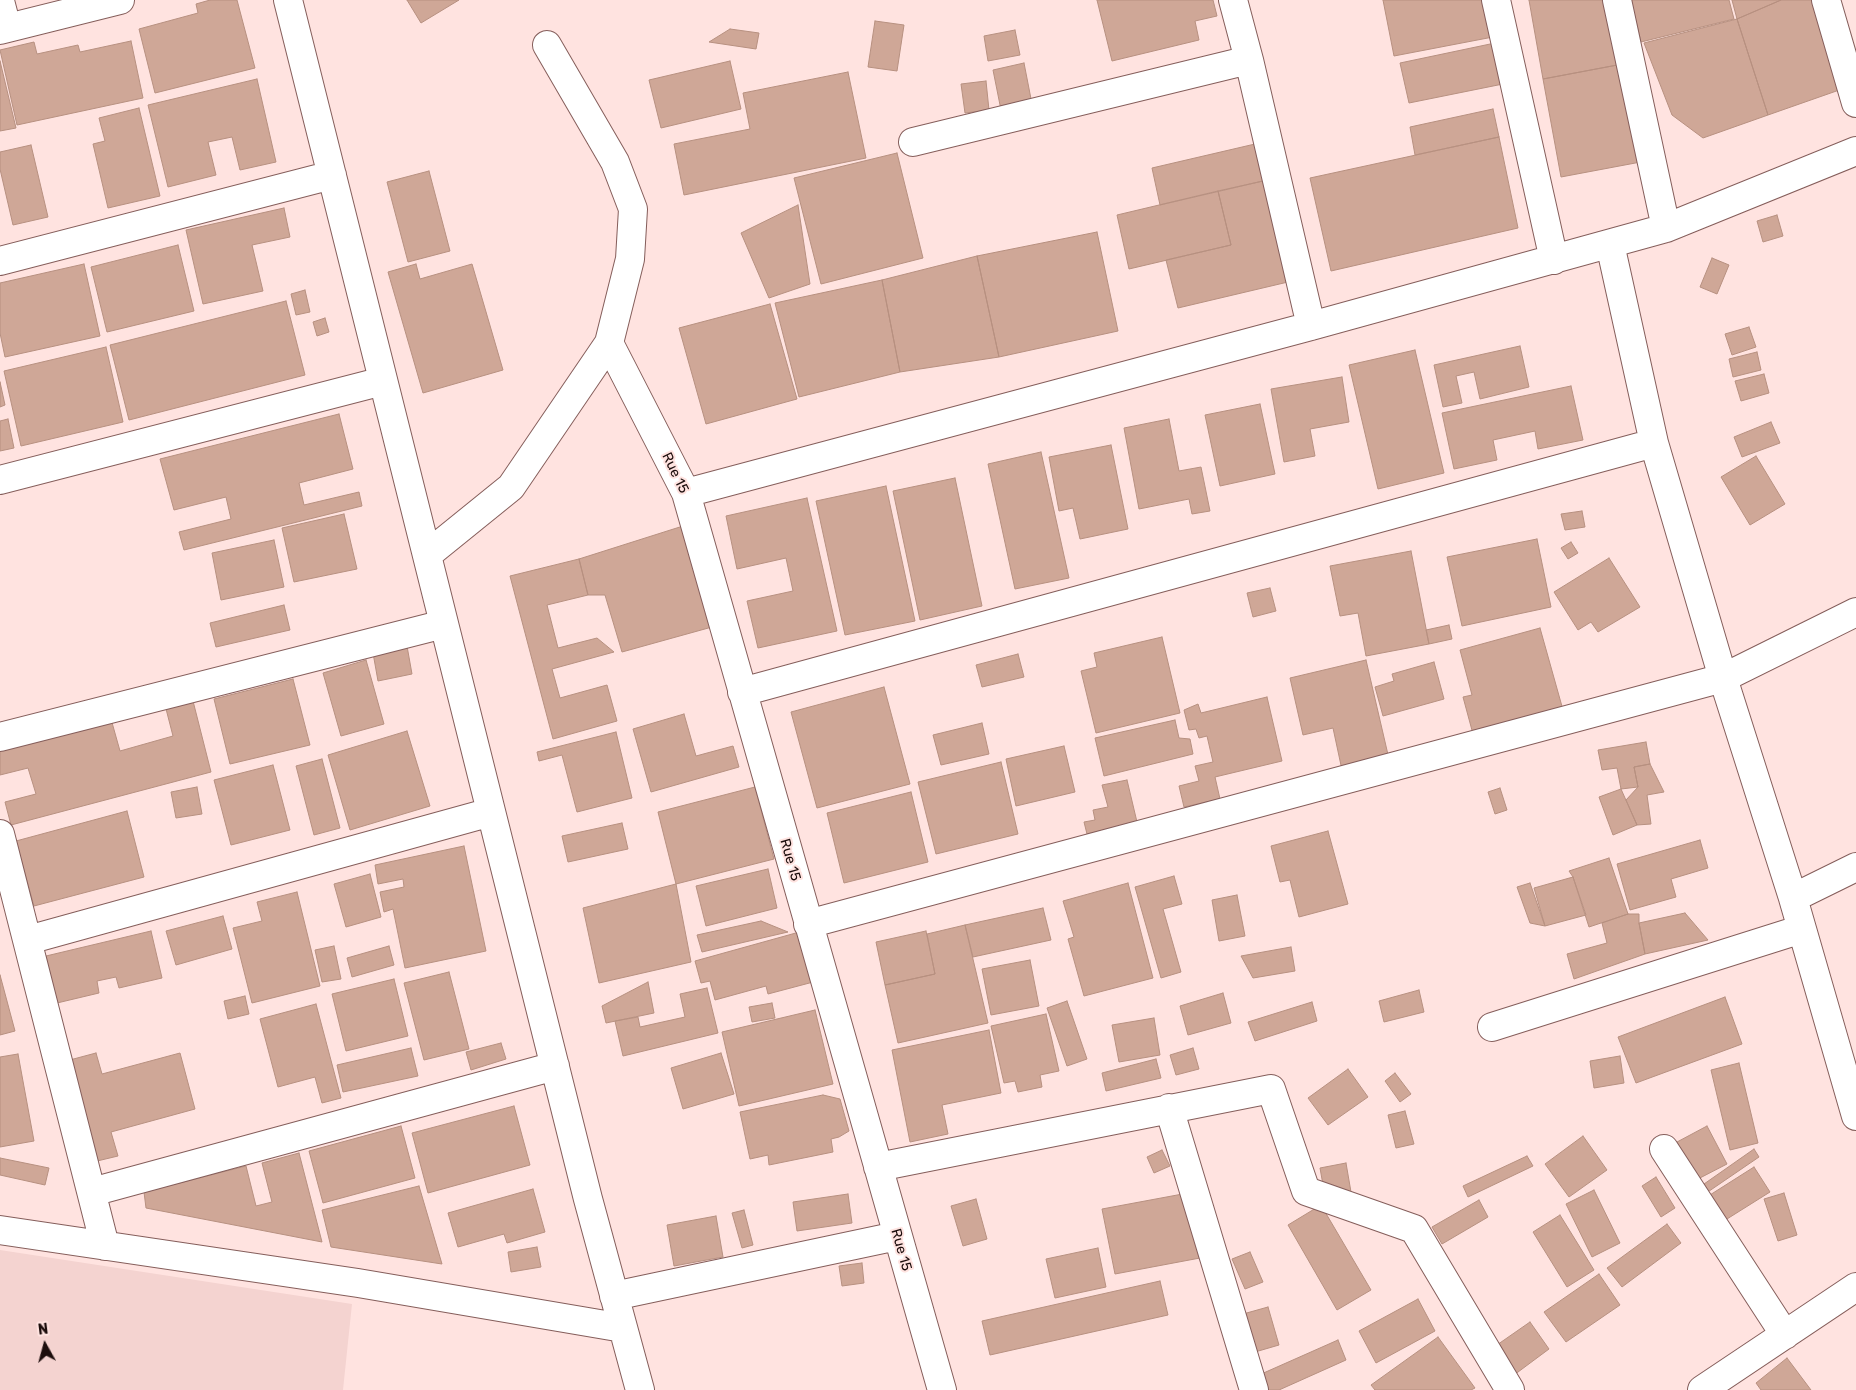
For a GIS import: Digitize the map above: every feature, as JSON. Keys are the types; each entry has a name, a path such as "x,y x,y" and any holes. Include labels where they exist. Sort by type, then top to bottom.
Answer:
{"street":[{"path":"0,1 3,29 120,0"},
{"path":"288,0 555,1066 640,1390"},
{"path":"1233,0 1249,60 1311,326"},
{"path":"1496,0 1554,260"},
{"path":"1617,0 1666,228"},
{"path":"1826,0 1856,103"},
{"path":"427,555 511,487 608,343 630,260 633,209 616,162 547,45"},
{"path":"913,142 1249,60"},
{"path":"686,493 1311,326 1666,228 1856,151"},
{"path":"0,261 332,175"},
{"path":"1610,244 1654,443 1723,678 1793,898 1856,1116"},
{"name":"Rue 15","path":"608,343 686,493 942,1390"},
{"path":"0,480 383,381"},
{"path":"742,692 1654,443"},
{"path":"808,924 1723,678 1856,612"},
{"path":"0,737 444,624"},
{"path":"28,940 491,812"},
{"path":"0,834 105,1246"},
{"path":"1793,898 1856,867"},
{"path":"1492,1027 1802,929"},
{"path":"92,1192 555,1066"},
{"path":"878,1167 1271,1089 1306,1191 1414,1229 1510,1390"},
{"path":"1169,1108 1254,1390"},
{"path":"1664,1149 1784,1335"},
{"path":"0,1230 358,1284 623,1328"},
{"path":"614,1296 897,1236"},
{"path":"1702,1390 1856,1287"}],"shaded area":[{"path":"0,1250 352,1304 343,1390 0,1390"}],"building":[{"path":"210,0 237,0 255,68 155,93 139,29 198,13 196,4"},
{"path":"407,0 459,0 421,23"},
{"path":"1097,0 1213,0 1217,16 1195,21 1199,40 1112,61"},
{"path":"1383,0 1486,0 1493,37 1394,56"},
{"path":"1529,0 1616,0 1628,63 1543,79"},
{"path":"1631,0 1729,0 1734,19 1641,42"},
{"path":"1732,0 1781,0 1737,19"},
{"path":"1781,0 1818,0 1845,88 1768,115 1737,19"},
{"path":"1737,19 1768,115 1703,138 1672,115 1644,43"},
{"path":"875,21 904,25 897,71 868,67"},
{"path":"730,29 759,33 756,49 709,42"},
{"path":"1015,30 1020,55 988,61 984,36"},
{"path":"131,41 143,98 17,125 0,50 34,42 37,54 78,45 80,52"},
{"path":"1495,43 1503,84 1409,103 1400,63"},
{"path":"0,61 16,128 0,131"},
{"path":"730,61 741,109 661,128 649,80"},
{"path":"1024,63 1032,104 1001,110 993,70"},
{"path":"1628,63 1646,161 1561,177 1543,79"},
{"path":"848,72 866,158 684,195 674,144 750,129 743,93"},
{"path":"257,79 276,162 240,170 232,137 208,142 216,175 168,187 148,105"},
{"path":"986,81 989,110 965,113 961,84"},
{"path":"139,108 160,196 108,208 93,144 105,141 99,118"},
{"path":"1493,109 1499,137 1415,155 1410,127"},
{"path":"1499,137 1518,228 1331,271 1310,178"},
{"path":"1255,144 1263,181 1160,205 1152,168"},
{"path":"31,145 48,217 13,225 0,169 0,152"},
{"path":"897,153 923,258 821,284 794,178"},
{"path":"429,171 450,251 408,262 387,182"},
{"path":"1263,181 1288,282 1178,308 1166,260 1231,245 1218,191"},
{"path":"1218,191 1231,245 1129,269 1117,215"},
{"path":"798,205 810,284 769,298 741,233"},
{"path":"284,208 290,237 252,245 263,291 203,304 186,230"},
{"path":"1777,215 1783,236 1763,242 1757,221"},
{"path":"1097,232 1118,331 999,357 977,256"},
{"path":"178,245 194,311 107,332 91,267"},
{"path":"977,256 999,357 900,372 882,280"},
{"path":"1712,258 1729,265 1717,294 1700,287"},
{"path":"84,264 100,336 5,357 0,333 0,283"},
{"path":"416,264 420,279 472,264 503,370 423,393 388,272"},
{"path":"882,280 900,372 799,397 775,303"},
{"path":"305,290 310,312 296,315 291,294"},
{"path":"286,301 305,375 129,420 110,345"},
{"path":"770,304 797,399 706,424 679,328"},
{"path":"325,318 329,332 317,336 313,322"},
{"path":"1749,327 1756,347 1732,355 1725,334"},
{"path":"1520,346 1529,387 1480,399 1474,372 1456,376 1462,403 1443,407 1434,365"},
{"path":"106,347 123,422 21,446 4,371"},
{"path":"1415,350 1444,473 1378,489 1349,365"},
{"path":"1757,352 1761,370 1733,377 1729,359"},
{"path":"1764,374 1769,393 1741,401 1735,381"},
{"path":"1342,377 1349,422 1310,429 1315,456 1284,462 1271,389"},
{"path":"0,382 5,405 0,407"},
{"path":"1571,386 1583,440 1538,449 1535,431 1493,440 1497,460 1454,469 1442,413"},
{"path":"1260,404 1275,474 1220,486 1205,415"},
{"path":"339,414 353,469 299,483 304,505 359,492 362,506 184,550 179,532 231,519 226,497 174,510 160,459"},
{"path":"8,419 14,448 0,451 0,421"},
{"path":"1169,419 1179,471 1201,467 1210,511 1192,514 1189,499 1139,509 1124,428"},
{"path":"1771,422 1780,443 1742,457 1734,437"},
{"path":"1111,445 1128,529 1080,539 1073,508 1059,511 1049,457"},
{"path":"1041,452 1069,578 1015,589 988,464"},
{"path":"1756,456 1785,504 1750,525 1721,477"},
{"path":"955,478 982,606 920,620 893,491"},
{"path":"886,486 915,621 845,635 816,501"},
{"path":"807,498 837,631 758,648 747,601 793,591 786,558 737,569 726,516"},
{"path":"1582,511 1585,527 1565,530 1561,514"},
{"path":"344,514 357,569 294,582 282,528"},
{"path":"683,526 712,627 622,652 605,595 588,595 579,559"},
{"path":"1537,539 1551,607 1462,626 1447,557"},
{"path":"274,540 284,587 221,600 212,553"},
{"path":"1571,542 1578,553 1568,559 1561,548"},
{"path":"1411,551 1429,644 1366,656 1358,613 1340,616 1330,566"},
{"path":"1609,558 1640,607 1598,632 1591,622 1578,630 1554,592"},
{"path":"579,559 588,595 547,605 558,648 597,638 614,652 552,669 560,698 607,685 617,721 553,739 510,576"},
{"path":"1270,588 1276,611 1253,617 1247,593"},
{"path":"284,605 290,630 216,647 210,623"},
{"path":"1449,625 1452,639 1429,644 1426,630"},
{"path":"1540,628 1563,710 1473,734 1463,697 1472,695 1460,650"},
{"path":"1162,637 1180,713 1096,733 1081,671 1097,667 1094,653"},
{"path":"407,646 412,674 378,681 373,653"},
{"path":"1018,654 1024,677 982,687 976,665"},
{"path":"366,660 384,724 341,736 323,673"},
{"path":"1366,660 1389,759 1342,770 1333,728 1303,735 1290,678"},
{"path":"1434,662 1444,699 1383,716 1375,687 1394,681 1392,674"},
{"path":"293,679 310,745 230,764 214,699"},
{"path":"884,687 910,784 817,808 791,712"},
{"path":"192,697 211,772 11,825 5,802 36,794 28,768 0,775 0,748 111,719 120,751 173,736 165,705"},
{"path":"1267,697 1282,761 1215,777 1220,799 1184,807 1179,786 1199,781 1195,766 1213,762 1207,736 1199,738 1196,729 1189,730 1184,710 1198,704 1201,713"},
{"path":"684,714 696,756 733,746 739,767 651,792 633,729"},
{"path":"1175,720 1179,738 1190,739 1193,754 1104,776 1095,738"},
{"path":"982,723 989,754 941,765 933,735"},
{"path":"407,731 430,806 350,830 328,755"},
{"path":"616,732 632,798 577,812 562,755 539,761 537,752"},
{"path":"1646,742 1650,764 1634,767 1638,787 1621,789 1617,768 1602,770 1598,750"},
{"path":"1064,746 1075,792 1016,806 1006,759"},
{"path":"322,759 340,828 314,835 296,766"},
{"path":"1001,762 1018,834 936,854 918,782"},
{"path":"1650,764 1664,792 1647,795 1651,824 1637,825 1626,800 1638,787 1634,767"},
{"path":"273,765 290,830 231,845 214,780"},
{"path":"1127,780 1137,822 1087,834 1084,822 1095,820 1093,810 1108,807 1102,785"},
{"path":"197,787 202,814 176,818 171,792"},
{"path":"755,787 774,859 676,884 658,812"},
{"path":"1500,788 1507,810 1495,814 1488,792"},
{"path":"1621,789 1637,825 1613,835 1599,797"},
{"path":"911,792 928,862 844,883 827,813"},
{"path":"127,811 144,877 34,906 16,841"},
{"path":"622,823 628,849 568,862 562,836"},
{"path":"1328,831 1348,904 1299,917 1290,880 1280,882 1271,846"},
{"path":"1700,840 1708,868 1671,879 1676,897 1630,910 1617,864"},
{"path":"464,846 486,951 405,968 393,909 384,912 380,892 404,887 403,879 378,884 375,865"},
{"path":"1609,858 1628,914 1589,927 1573,877 1569,871"},
{"path":"768,869 777,908 706,926 696,886"},
{"path":"370,874 381,917 346,927 334,884"},
{"path":"1174,876 1182,904 1163,909 1181,972 1161,978 1135,887"},
{"path":"1573,877 1586,915 1545,926 1534,888"},
{"path":"1128,883 1153,978 1084,996 1068,939 1074,937 1063,901"},
{"path":"1530,883 1545,926 1530,923 1517,887"},
{"path":"676,884 691,962 599,983 583,908"},
{"path":"297,892 320,986 252,1003 233,928 262,921 257,902"},
{"path":"1237,895 1245,936 1219,941 1212,900"},
{"path":"1043,908 1051,940 973,957 965,925"},
{"path":"1685,913 1708,940 1645,954 1639,923"},
{"path":"1628,914 1639,914 1645,954 1574,979 1567,954 1607,943 1602,923"},
{"path":"223,916 232,949 176,965 166,931"},
{"path":"761,921 788,932 702,952 697,935"},
{"path":"965,925 988,1023 898,1043 885,985 935,974 927,934"},
{"path":"151,931 162,978 119,988 116,977 97,981 99,993 57,1003 46,956"},
{"path":"803,931 817,981 768,994 766,986 715,1000 710,981 701,983 695,961"},
{"path":"926,931 935,974 885,985 876,942"},
{"path":"334,946 341,979 322,982 315,950"},
{"path":"389,946 394,965 352,977 347,958"},
{"path":"1291,947 1295,971 1253,978 1241,956"},
{"path":"1030,960 1039,1006 991,1015 982,969"},
{"path":"449,972 469,1049 424,1060 404,983"},
{"path":"0,975 15,1031 0,1035"},
{"path":"394,979 408,1036 346,1051 332,994"},
{"path":"648,982 654,1013 606,1023 602,1006"},
{"path":"707,988 718,1033 623,1056 615,1021 638,1017 640,1027 685,1017 680,994"},
{"path":"1419,990 1424,1012 1384,1022 1379,1001"},
{"path":"1223,993 1231,1023 1188,1035 1180,1006"},
{"path":"245,996 249,1014 228,1019 224,1001"},
{"path":"1725,997 1742,1044 1636,1083 1618,1037"},
{"path":"1067,1001 1087,1059 1067,1066 1047,1008"},
{"path":"1312,1002 1317,1021 1255,1041 1248,1022"},
{"path":"772,1003 775,1018 752,1022 749,1007"},
{"path":"316,1004 341,1098 322,1103 315,1077 278,1087 260,1019"},
{"path":"815,1010 833,1084 739,1106 722,1032"},
{"path":"1046,1014 1059,1071 1040,1075 1042,1087 1018,1092 1015,1081 1004,1083 991,1026"},
{"path":"1154,1018 1160,1055 1119,1062 1112,1025"},
{"path":"989,1030 1001,1093 942,1105 948,1134 910,1142 892,1050"},
{"path":"501,1043 506,1059 471,1070 466,1052"},
{"path":"411,1048 418,1076 343,1092 337,1065"},
{"path":"1193,1048 1199,1069 1176,1075 1170,1055"},
{"path":"96,1053 102,1074 180,1053 195,1109 111,1132 118,1156 93,1162 66,1061"},
{"path":"721,1053 734,1094 683,1109 671,1068"},
{"path":"18,1054 34,1141 0,1147 0,1057"},
{"path":"1620,1056 1624,1083 1594,1088 1590,1061"},
{"path":"1156,1059 1161,1078 1106,1091 1102,1073"},
{"path":"1739,1063 1758,1143 1730,1150 1711,1070"},
{"path":"1348,1069 1368,1097 1328,1125 1308,1098"},
{"path":"1395,1073 1411,1094 1400,1102 1385,1081"},
{"path":"823,1095 840,1099 849,1131 831,1139 833,1152 769,1165 768,1155 750,1159 740,1112"},
{"path":"514,1106 530,1165 428,1193 412,1133"},
{"path":"1405,1111 1414,1144 1396,1148 1388,1115"},
{"path":"401,1126 415,1178 323,1203 309,1151"},
{"path":"1707,1126 1727,1164 1696,1180 1677,1142"},
{"path":"1583,1136 1607,1170 1569,1197 1545,1164"},
{"path":"1754,1149 1759,1157 1699,1198 1694,1191"},
{"path":"1162,1150 1170,1166 1154,1173 1147,1157"},
{"path":"299,1153 322,1242 146,1208 144,1192 246,1166 256,1206 272,1202 262,1163"},
{"path":"1527,1156 1533,1166 1468,1197 1463,1186"},
{"path":"0,1158 49,1168 45,1185 0,1175"},
{"path":"1346,1163 1351,1192 1325,1196 1320,1168"},
{"path":"1754,1167 1770,1192 1719,1224 1702,1200"},
{"path":"1656,1177 1675,1208 1661,1217 1642,1186"},
{"path":"419,1186 442,1264 331,1247 322,1210"},
{"path":"533,1189 545,1232 507,1243 504,1234 458,1247 448,1213"},
{"path":"1594,1190 1620,1243 1592,1257 1566,1204"},
{"path":"1188,1193 1200,1258 1115,1274 1102,1209"},
{"path":"1784,1193 1797,1235 1778,1241 1764,1199"},
{"path":"848,1194 852,1223 797,1231 793,1202"},
{"path":"976,1199 987,1239 963,1246 951,1206"},
{"path":"1479,1200 1488,1217 1442,1244 1432,1227"},
{"path":"1321,1205 1371,1290 1337,1310 1288,1225"},
{"path":"744,1210 753,1245 742,1248 732,1213"},
{"path":"1560,1215 1594,1270 1567,1287 1533,1232"},
{"path":"716,1216 723,1257 674,1266 667,1225"},
{"path":"1667,1224 1681,1243 1622,1287 1607,1268"},
{"path":"537,1247 541,1267 511,1272 508,1252"},
{"path":"1098,1248 1106,1287 1055,1298 1046,1259"},
{"path":"1250,1252 1263,1282 1245,1289 1232,1259"},
{"path":"862,1263 864,1283 842,1286 839,1266"},
{"path":"1599,1274 1620,1305 1566,1342 1544,1312"},
{"path":"1160,1281 1168,1315 990,1355 982,1321"},
{"path":"1418,1299 1435,1331 1376,1363 1359,1331"},
{"path":"1268,1307 1279,1345 1255,1352 1243,1314"},
{"path":"1530,1322 1549,1349 1514,1375 1494,1347"},
{"path":"1438,1337 1475,1388 1471,1390 1375,1390 1371,1385"},
{"path":"1338,1340 1346,1360 1279,1390 1266,1390 1259,1375"},
{"path":"1787,1358 1811,1390 1761,1390 1756,1383"}]}
